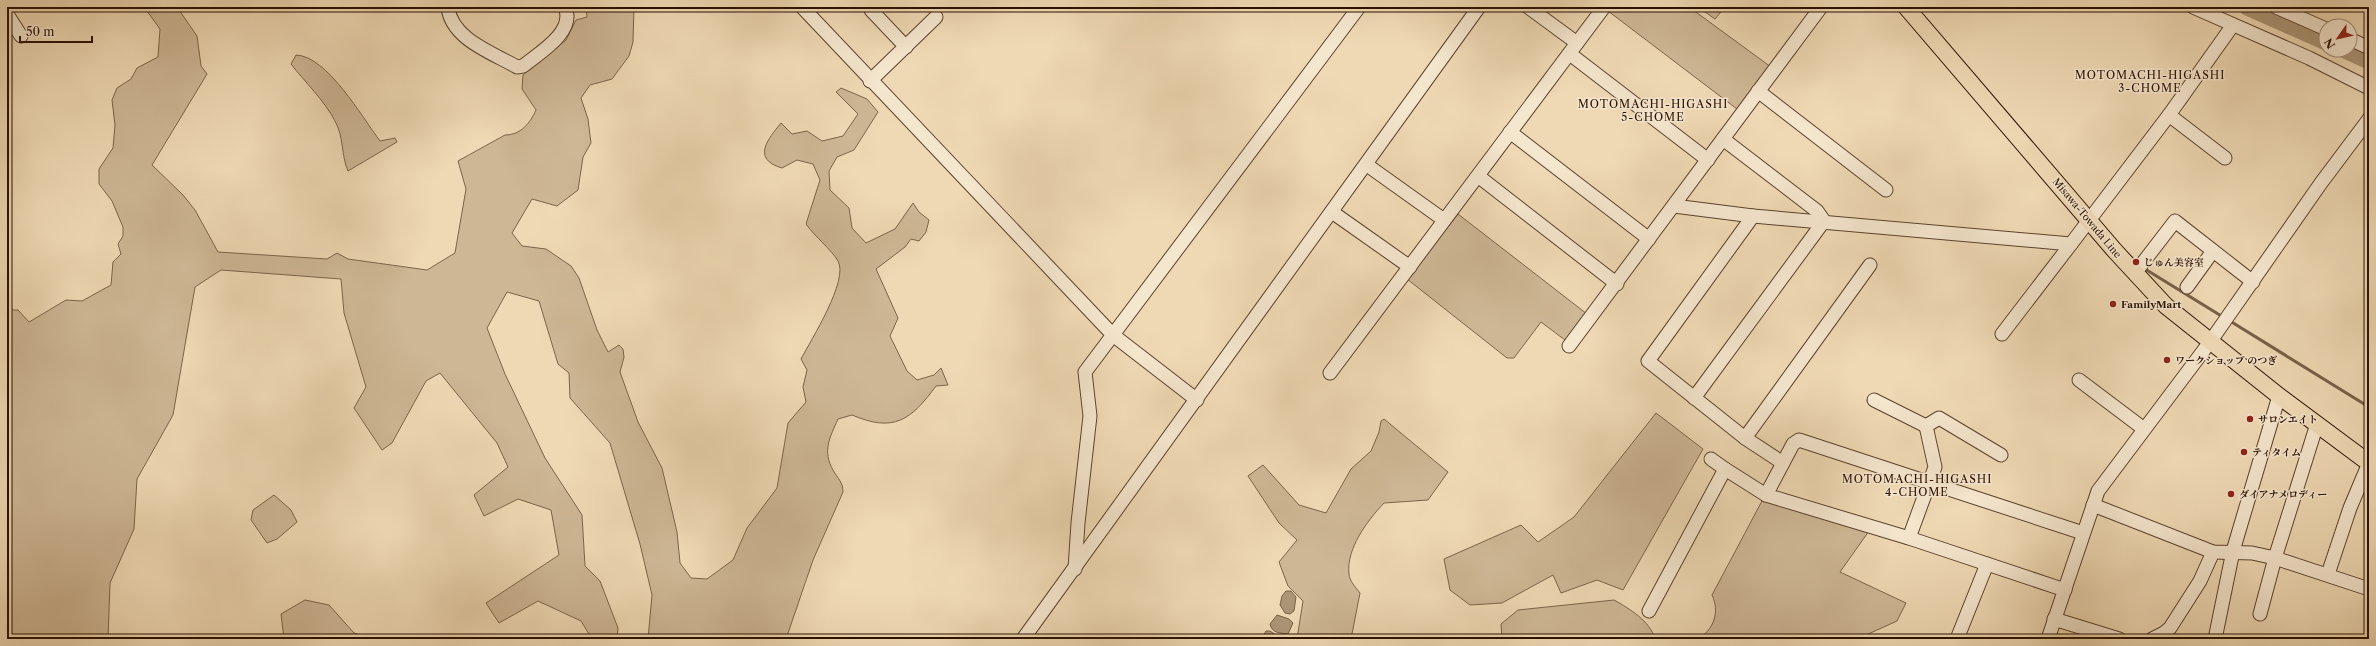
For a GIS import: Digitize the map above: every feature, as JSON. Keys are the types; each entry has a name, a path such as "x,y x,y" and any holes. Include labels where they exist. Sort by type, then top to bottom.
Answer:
{"main road":[{"name":"Misawa-Towada Line","path":"1906,7 2134,273 2166,306 2279,396 2369,463"}],"street":[{"path":"448,7 451,18 469,40 517,67 523,66 556,40 565,26 568,16 565,7"},
{"path":"1075,569 1078,523 1090,416 1085,372 1359,7"},
{"path":"1023,639 1367,165 1479,7"},
{"path":"1528,7 1573,49 1708,160"},
{"path":"1330,373 1604,7"},
{"path":"1570,346 1821,7"},
{"path":"2192,7 2369,88"},
{"path":"2276,7 2318,25"},
{"path":"806,8 870,80 1113,335 1197,400"},
{"path":"871,10 906,47"},
{"path":"7,14 21,36"},
{"path":"870,80 936,17"},
{"path":"2002,334 2169,115 2233,25"},
{"path":"2358,43 2369,48"},
{"path":"1758,91 1886,190"},
{"path":"2169,115 2225,158"},
{"path":"2048,639 2083,533 2098,491 2105,479 2210,342 2321,183 2369,119"},
{"path":"1510,132 1649,239"},
{"path":"1723,139 1817,211 1824,221"},
{"path":"1367,165 1444,220"},
{"path":"1478,176 1617,284"},
{"path":"1674,206 1753,216 1824,221 2071,244"},
{"path":"1332,212 1410,267"},
{"path":"1753,216 1648,361 1745,438 1783,463"},
{"path":"1694,398 1824,221"},
{"path":"2134,273 2175,221 2253,282"},
{"path":"2188,287 2213,251"},
{"path":"1745,438 1870,265"},
{"path":"2079,380 2144,429"},
{"path":"2215,639 2233,551 2279,396"},
{"path":"1874,400 1926,426"},
{"path":"1926,426 1939,418 2001,454"},
{"path":"2260,614 2275,558 2317,424"},
{"path":"1909,538 1935,467 1926,426"},
{"path":"1766,495 1793,444 1799,440 2083,533"},
{"path":"1711,459 1725,470 1766,495 1909,538 2065,590"},
{"path":"2328,574 2350,508 2369,463"},
{"path":"1649,611 1725,470"},
{"path":"2093,505 2213,552 2233,551 2275,558 2369,588"},
{"path":"2152,639 2170,628 2200,581 2213,552"},
{"path":"1957,639 1987,564"},
{"path":"2054,619 2119,639"}],"shaded area":[{"path":"144,7 177,7 197,36 201,66 207,74 152,165 183,195 195,210 218,252 327,259 337,253 348,259 427,270 455,253 466,189 458,161 505,135 520,131 528,124 536,110 522,89 523,75 566,40 576,20 587,17 586,7 634,7 633,42 629,56 612,79 590,85 581,98 588,119 591,143 583,157 578,190 557,206 532,199 512,233 522,246 546,249 571,266 579,278 597,330 608,352 619,345 623,349 624,357 620,372 638,422 662,468 677,532 680,563 691,578 707,579 733,560 747,528 777,488 788,423 806,402 803,387 807,370 801,359 820,325 834,295 838,282 840,270 838,261 806,224 820,180 813,164 797,160 782,168 773,164 767,159 765,154 767,142 781,123 792,134 807,131 822,141 843,136 858,114 836,92 841,88 867,99 878,112 854,150 837,157 829,171 830,190 849,208 852,228 866,243 895,229 913,203 919,212 929,220 926,232 919,241 911,239 905,247 876,269 898,318 890,336 907,371 917,380 934,375 941,368 948,385 936,386 927,398 910,415 900,420 890,423 879,423 852,415 838,419 828,444 828,457 833,470 841,483 843,492 813,560 786,639 648,639 652,595 640,544 610,443 570,398 569,373 558,364 539,301 507,292 487,328 505,374 545,458 582,515 585,566 600,581 618,628 617,639 592,639 581,621 538,601 499,623 486,603 559,555 551,510 518,499 484,516 474,495 508,467 497,443 440,373 426,381 392,443 382,450 354,408 366,387 344,313 341,279 221,270 195,287 173,415 137,479 134,529 110,583 108,639 7,639 7,303 13,310 18,310 29,322 66,300 82,301 111,285 113,262 121,254 118,244 123,236 123,227 112,201 99,184 99,169 113,148 115,125 112,100 117,88 131,79 137,68 158,57 160,29"},
{"path":"1611,7 1689,7 1771,67 1737,109 1608,11"},
{"path":"1698,7 1725,7 1715,19"},
{"path":"296,55 308,58 320,65 331,76 343,89 380,141 395,138 397,142 348,171 344,159 338,127 331,113 291,64"},
{"path":"1458,214 1587,314 1565,340 1541,322 1514,358 1507,358 1407,279"},
{"path":"1656,413 1703,449 1623,590 1597,580 1561,593 1553,575 1502,603 1470,605 1450,590 1444,559 1521,525 1538,542 1574,517"},
{"path":"1384,419 1448,472 1428,500 1384,503 1371,518 1359,536 1354,545 1349,565 1350,579 1360,593 1351,639 1297,639 1303,601 1288,586 1279,562 1297,540 1279,523 1248,476 1263,465 1299,505 1326,513 1351,469 1371,451 1379,432 1381,421"},
{"path":"274,495 291,510 297,522 277,539 267,543 251,520 253,510"},
{"path":"1763,499 1869,531 1840,572 1906,603 1897,621 1866,635 1864,639 1697,639 1708,631 1714,620 1715,608 1712,595"},
{"path":"1286,591 1291,591 1296,597 1294,611 1290,614 1285,613 1280,605 1282,596"},
{"path":"305,600 329,605 354,633 371,639 284,639 281,614"},
{"path":"1614,600 1639,616 1649,627 1655,639 1502,639 1501,624 1518,610"},
{"path":"1277,615 1289,619 1293,623 1288,634 1276,632 1272,629 1270,624"},
{"path":"1266,631 1270,631 1282,639 1261,639"}],"waterway":[{"path":"2247,7 2318,38"},
{"path":"2358,56 2369,61"},
{"path":"2145,269 2223,317"},
{"path":"2230,321 2369,407"}],"place":[{"name":"じゅん美容室","path":"2136,262"},
{"name":"FamilyMart","path":"2113,304"},
{"name":"ワークショップ のつぎ","path":"2167,360"},
{"name":"サロンエイト","path":"2250,419"},
{"name":"ティタイム","path":"2244,452"},
{"name":"ダイアナメロディー","path":"2231,494"}],"district":[{"name":"MOTOMACHI-HIGASHI 3-CHOME","path":"2150,81"},
{"name":"MOTOMACHI-HIGASHI 5-CHOME","path":"1653,110"},
{"name":"MOTOMACHI-HIGASHI 4-CHOME","path":"1917,485"}]}
